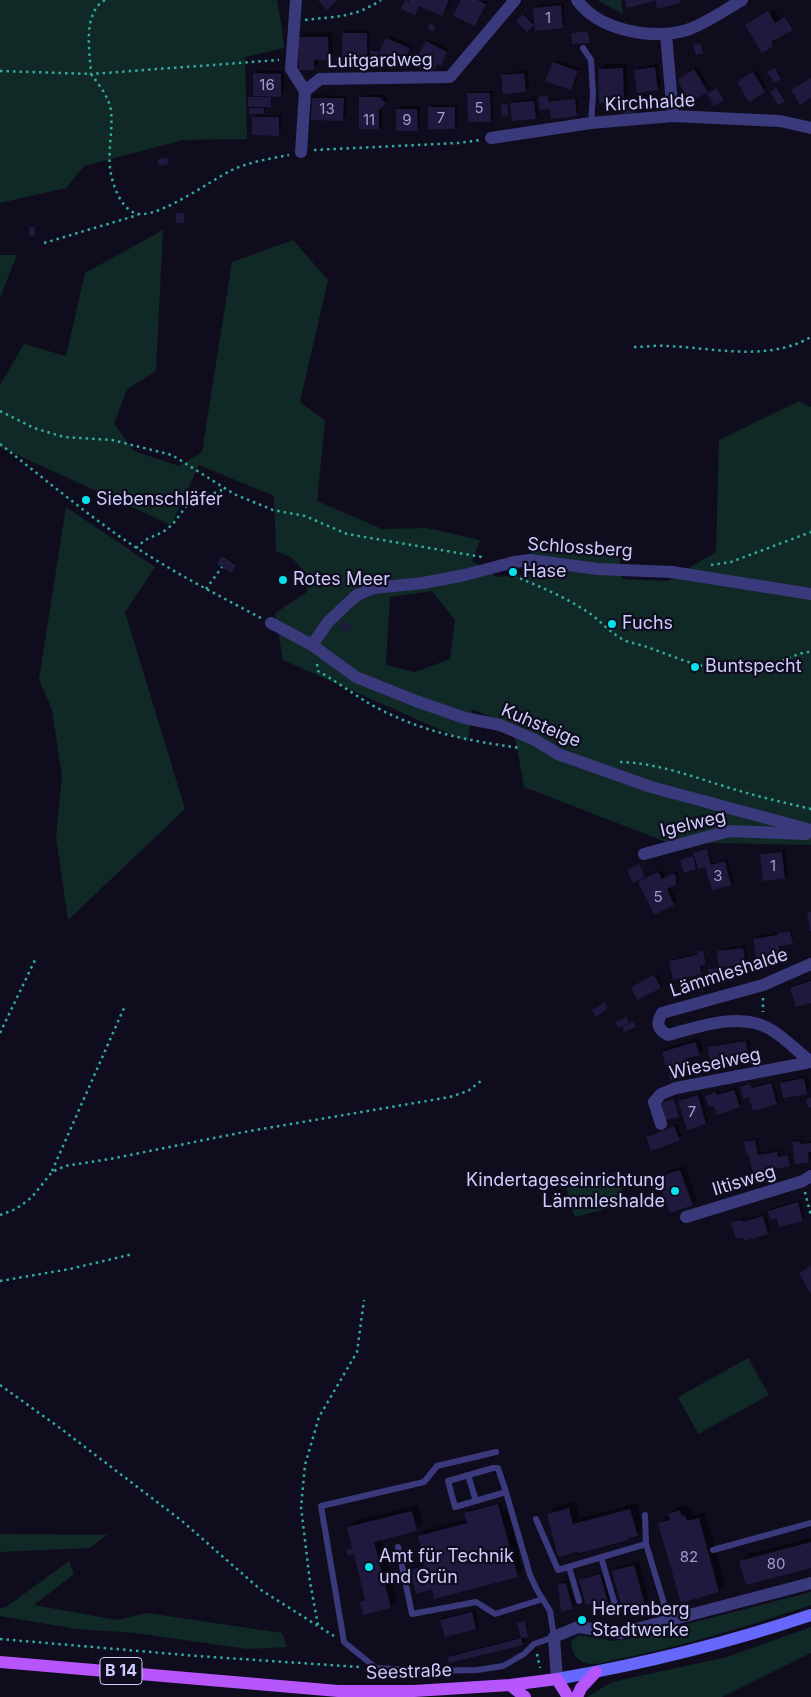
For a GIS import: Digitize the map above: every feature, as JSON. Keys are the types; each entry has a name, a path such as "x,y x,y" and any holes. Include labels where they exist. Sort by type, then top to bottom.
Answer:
{"main road":[{"name":"Seestraße","path":"0,1662 338,1690 414,1691 510,1685 596,1672 697,1649 811,1615"},
{"path":"577,1697 581,1688 596,1672"},
{"path":"557,1679 557,1697"},
{"path":"557,1679 568,1697"},
{"path":"510,1685 525,1697"}],"street":[{"path":"296,0 291,69 305,91 301,152"},
{"name":"Luitgardweg","path":"305,91 320,79 450,77 516,0"},
{"path":"577,0 604,22 630,31 666,34 689,29 742,0"},
{"path":"666,34 674,116"},
{"name":"Kirchhalde","path":"491,138 591,124 674,116 780,121 811,128"},
{"name":"Schlossberg","path":"312,645 328,622 346,604 374,588 422,583 530,560 598,569 672,572 811,594"},
{"name":"Kuhsteige","path":"271,623 312,645 356,677 464,718 500,725 535,740 558,754 651,787 811,830"},
{"name":"Igelweg","path":"644,854 729,831 811,834"},
{"name":"Lämmleshalde","path":"811,964 763,985 662,1013 658,1020 658,1027 668,1035 720,1021 748,1022 764,1026 811,1062"},
{"name":"Wieselweg","path":"661,1124 654,1102 662,1094 676,1088 811,1062"},
{"name":"Iltisweg","path":"686,1217 807,1178"},
{"path":"557,1679 554,1637 578,1627 621,1633 811,1583"}],"lane":[{"path":"583,48 592,60 593,94 591,124"},
{"path":"496,1452 437,1466 424,1482 322,1506 344,1642 376,1668 432,1671 486,1669 503,1666 524,1654 534,1644 554,1637 550,1611 530,1575 506,1492 498,1468 448,1481 455,1507 506,1492"},
{"path":"468,1475 476,1501"},
{"path":"645,1515 646,1544 669,1620"},
{"path":"536,1519 558,1570 646,1544"},
{"path":"713,1550 811,1523"},
{"path":"398,1547 412,1614 476,1602 495,1614 543,1599"},
{"path":"602,1557 616,1608"},
{"path":"569,1567 579,1601"}],"path":[{"path":"105,0 94,9 90,22 91,74 107,97 111,110 110,169 118,193 129,210 140,215"},
{"path":"294,21 355,14 367,10 381,0"},
{"path":"0,71 91,74 291,59"},
{"path":"44,243 140,215 151,214 232,170 257,162 301,152 339,148 458,143 491,138"},
{"path":"634,347 666,346 742,352 777,350 811,337"},
{"path":"0,411 34,428 64,437 112,440 172,455 234,494 273,510 305,516 347,534 486,557 502,571 557,594 592,615 624,640 646,646 670,656 726,670 758,670 774,665 794,655 811,652"},
{"path":"0,444 136,548 206,589 271,623"},
{"path":"136,548 145,540 163,532 172,525 188,504 224,489"},
{"path":"708,565 731,562 811,532"},
{"path":"206,589 222,567"},
{"path":"619,762 635,762 686,774 811,810"},
{"path":"0,1034 35,960"},
{"path":"763,985 764,1026"},
{"path":"0,1214 16,1209 32,1197 52,1172 124,1008"},
{"path":"52,1172 65,1166 110,1159 244,1132 450,1097 468,1090 481,1081"},
{"path":"807,1178 811,1216"},
{"path":"0,1281 70,1269 133,1254"},
{"path":"318,1626 310,1582 302,1507 305,1465 319,1417 357,1352 364,1300"},
{"path":"0,1385 182,1521 261,1590 344,1642"},
{"path":"0,1639 216,1658 376,1668"}],"green space":[{"path":"0,0 277,0 284,48 245,57 247,139 183,140 84,166 66,188 0,203"},
{"path":"597,0 621,0 623,14"},
{"path":"163,230 156,371 127,389 114,424 134,451 179,466 202,452 232,262 293,240 328,280 300,402 325,421 317,501 382,529 427,528 480,540 472,561 497,577 533,574 529,542 619,553 622,579 667,581 716,552 719,440 799,401 811,407 811,845 666,842 524,787 513,726 472,709 468,742 283,660 275,613 307,592 306,573 292,558 276,551 274,496 199,465 171,525 0,447 0,385 24,344 66,356 85,273","holes":["432,591 455,620 450,659 415,672 386,665 390,597"]},
{"path":"0,255 17,255 0,297"},
{"path":"66,507 155,567 125,612 185,809 68,920 56,837 62,776 52,710 39,679"},
{"path":"617,1172 626,1204 575,1217 566,1186"},
{"path":"748,1358 769,1395 698,1434 678,1397"},
{"path":"0,1534 107,1535 90,1548 0,1552"},
{"path":"69,1561 74,1574 34,1605 117,1620 147,1613 282,1633 287,1647 248,1649 136,1633 76,1629 0,1616 0,1608 6,1607"},
{"path":"811,1592 811,1605 716,1635 643,1654 589,1664 578,1659 571,1646 572,1640 579,1635 613,1641 629,1639"},
{"path":"811,1627 811,1653 722,1697 587,1697 612,1682 727,1657"}],"building":[{"path":"318,0 337,0 327,10"},
{"path":"405,0 409,2 409,0 449,0 442,16 419,6 415,15 401,9"},
{"path":"461,0 477,0 486,4 475,26 453,16"},
{"path":"625,0 654,0 654,1 627,8"},
{"path":"655,0 679,0 680,3 657,9"},
{"path":"561,5 563,28 535,31 533,8"},
{"path":"768,11 775,23 785,17 793,30 772,41 772,47 762,53 745,25"},
{"path":"523,14 534,25 527,32 516,21"},
{"path":"430,23 435,26 433,31 427,29"},
{"path":"588,31 590,43 572,44 571,33"},
{"path":"342,33 367,33 367,61 342,61"},
{"path":"298,37 328,37 329,60 314,60 314,70 299,70"},
{"path":"386,38 410,48 402,66 378,55"},
{"path":"426,41 447,52 441,66 437,64 435,69 422,70 413,65"},
{"path":"700,43 703,53 696,55 693,45"},
{"path":"370,51 378,51 378,62 370,62"},
{"path":"553,62 578,71 571,90 545,81"},
{"path":"655,67 658,90 637,93 634,70"},
{"path":"623,68 624,102 599,103 598,69"},
{"path":"775,68 781,79 774,83 767,72"},
{"path":"694,69 708,92 690,102 677,80"},
{"path":"753,72 765,92 749,102 737,82"},
{"path":"253,73 281,74 281,97 253,96"},
{"path":"524,73 526,92 503,94 501,75"},
{"path":"811,78 811,98 800,105 791,90"},
{"path":"717,88 724,100 714,106 707,94"},
{"path":"777,88 785,102 778,105 770,92"},
{"path":"467,93 490,93 491,122 468,122"},
{"path":"548,95 548,102 575,99 577,116 551,119 550,109 540,110 538,97"},
{"path":"248,97 271,97 271,107 248,107"},
{"path":"359,97 380,97 386,103 379,110 379,129 359,129"},
{"path":"312,98 344,98 343,121 311,120"},
{"path":"534,101 536,119 512,121 510,103"},
{"path":"632,102 634,113 623,114 621,103"},
{"path":"507,104 508,115 502,116 501,105"},
{"path":"428,107 455,107 455,129 428,129"},
{"path":"249,108 264,108 264,114 249,114"},
{"path":"396,109 417,109 418,131 396,131"},
{"path":"252,117 279,117 279,136 252,135"},
{"path":"167,157 169,164 159,166 157,160"},
{"path":"176,213 184,213 184,223 176,223"},
{"path":"29,227 35,227 35,236 29,236"},
{"path":"222,556 236,565 231,573 217,564"},
{"path":"345,620 351,628 345,633 339,625"},
{"path":"707,849 711,865 725,861 731,885 712,891 705,867 698,869 693,853"},
{"path":"782,852 785,878 763,881 760,854"},
{"path":"693,856 696,869 684,873 680,860"},
{"path":"639,864 645,877 633,883 627,870"},
{"path":"658,872 662,879 674,873 677,884 667,889 674,905 654,915 638,882"},
{"path":"811,912 811,931 810,931 807,913"},
{"path":"790,931 793,944 779,946 781,956 757,960 753,939"},
{"path":"743,948 746,964 722,967 724,981 709,983 708,969 719,968 717,951"},
{"path":"703,950 706,964 700,966 701,974 673,980 669,961 697,955 697,952"},
{"path":"654,975 661,988 637,1000 631,987"},
{"path":"811,981 811,1003 796,1007 790,988"},
{"path":"604,1002 608,1008 596,1017 592,1011"},
{"path":"626,1017 629,1023 618,1028 615,1022"},
{"path":"633,1022 636,1027 624,1032 622,1027"},
{"path":"746,1041 749,1060 711,1066 708,1047"},
{"path":"695,1042 700,1055 685,1059 687,1077 670,1080 668,1066 666,1067 662,1052"},
{"path":"804,1078 807,1094 783,1098 780,1083"},
{"path":"771,1083 777,1104 753,1111 749,1097 743,1099 740,1087 750,1084 752,1088"},
{"path":"734,1090 740,1107 717,1115 714,1106 709,1107 705,1096 716,1092 717,1095"},
{"path":"698,1095 706,1124 687,1130 678,1101"},
{"path":"811,1098 811,1107 808,1108 806,1099"},
{"path":"674,1099 679,1117 665,1120 660,1103"},
{"path":"674,1126 680,1140 651,1151 646,1137"},
{"path":"755,1140 758,1155 777,1152 778,1157 788,1155 790,1166 753,1173 749,1155 746,1155 744,1142"},
{"path":"800,1141 801,1144 811,1143 811,1152 808,1152 809,1162 795,1164 792,1142"},
{"name":"Kindertageseinrichtung Lämmleshalde","path":"680,1170 693,1205 670,1213 657,1177"},
{"path":"798,1202 803,1221 779,1227 777,1218 770,1220 768,1211"},
{"path":"763,1216 768,1234 744,1241 743,1237 736,1239 731,1222 742,1220 743,1222"},
{"path":"811,1266 811,1294 799,1273"},
{"path":"498,1504 518,1577 434,1599 432,1589 416,1594 409,1570 425,1566 418,1536 467,1523 464,1513"},
{"path":"569,1508 573,1524 630,1509 638,1536 558,1557 547,1514"},
{"path":"680,1510 682,1516 685,1515 687,1521 699,1518 719,1592 681,1603 658,1523 670,1520 668,1514"},
{"path":"412,1511 417,1531 374,1542 391,1608 363,1615 360,1602 365,1600 354,1554 348,1556 346,1550 352,1548 347,1527"},
{"path":"811,1542 811,1568 746,1585 739,1561"},
{"path":"634,1565 645,1605 623,1611 612,1571"},
{"path":"600,1574 611,1614 601,1617 597,1602 586,1605 579,1580"},
{"path":"566,1583 573,1609 561,1612 558,1584"},
{"path":"472,1612 476,1629 445,1637 440,1620"},
{"path":"525,1621 528,1637 521,1638 517,1623"},
{"path":"521,1638 523,1645 449,1663 448,1657"}],"place":[{"name":"Siebenschläfer","path":"86,500"},
{"name":"Hase","path":"513,572"},
{"name":"Rotes Meer","path":"283,580"},
{"name":"Fuchs","path":"612,624"},
{"name":"Buntspecht","path":"695,667"},
{"name":"Kindertageseinrichtung Lämmleshalde","path":"675,1191"},
{"name":"Amt für Technik und Grün","path":"369,1567"},
{"name":"Herrenberg Stadtwerke","path":"582,1620"}]}
